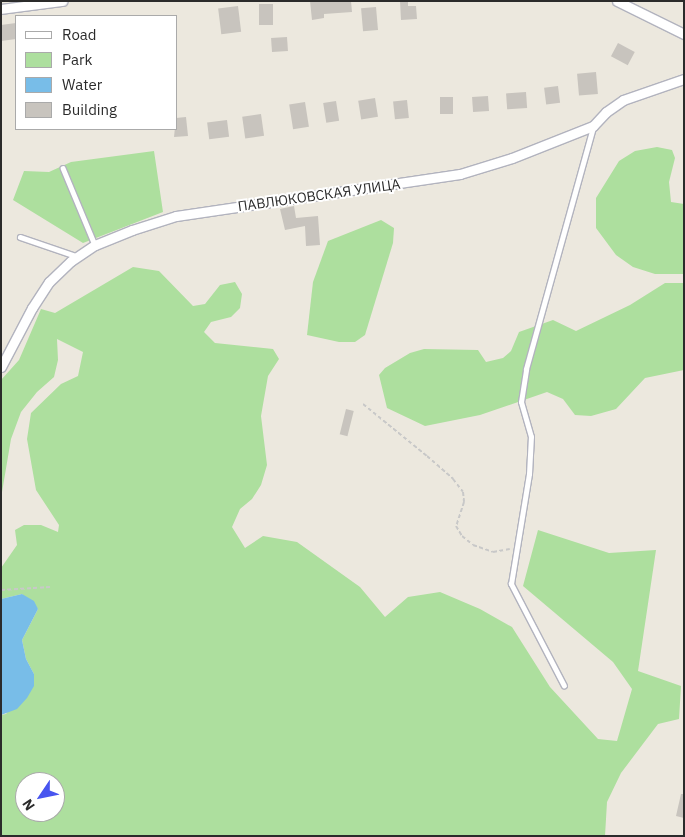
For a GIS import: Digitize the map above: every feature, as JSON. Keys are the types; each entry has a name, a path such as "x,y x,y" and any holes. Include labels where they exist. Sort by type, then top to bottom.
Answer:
{"street":[{"path":"1,9 62,1"},
{"path":"617,1 684,34"},
{"name":"ПАВЛЮКОВСКАЯ УЛИЦА","path":"1,367 40,295 61,269 95,245 132,230 176,216 460,174 512,158 593,126 606,112 623,100 684,79"}],"lane":[{"path":"564,686 511,584 529,474 531,437 521,402 526,369 593,126"},
{"path":"63,168 95,245"},
{"path":"20,237 77,257"}],"path":[{"path":"363,404 434,462 453,479 463,492 464,502 456,526 462,536 473,545 493,552 517,547"},
{"path":"1,590 50,587"}],"green space":[{"path":"657,147 672,150 675,158 669,182 671,202 684,204 684,274 655,274 633,267 616,255 596,228 596,198 619,161 635,151"},
{"path":"154,151 163,212 83,243 13,200 24,171 49,172 71,162"},
{"path":"381,220 394,228 393,243 365,335 355,342 339,342 307,335 313,282 328,241"},
{"path":"133,267 159,271 193,306 205,304 220,285 235,282 242,294 240,308 231,317 211,322 204,332 215,343 273,349 279,359 268,376 261,416 267,465 261,485 252,499 240,509 232,527 245,548 263,536 297,542 360,587 385,617 408,597 440,592 480,609 512,627 550,687 598,739 617,741 632,689 613,662 523,586 538,530 609,553 656,550 638,671 681,686 679,719 658,724 621,773 607,802 605,836 1,836 1,715 6,714 34,674 26,659 22,640 38,609 22,594 1,599 1,568 17,545 15,530 24,525 41,525 58,532 59,525 36,490 27,439 31,413 61,384 78,376 83,352 57,339 58,360 54,377 37,392 21,412 11,439 1,498 1,380 19,360 41,309 55,313"},
{"path":"665,283 684,283 684,370 645,378 616,409 591,416 575,415 563,399 547,392 480,415 425,426 387,408 379,375 385,368 410,353 424,349 478,350 486,362 503,358 511,351 519,332 553,320 576,331 630,305"}],"water":[{"path":"22,594 34,601 38,609 22,640 26,659 34,674 34,686 27,698 17,709 1,715 1,599"}],"building":[{"path":"310,1 351,1 352,12 324,14 324,18 312,20"},
{"path":"400,1 408,1 408,6 416,6 417,19 401,20"},
{"path":"259,4 273,4 273,25 259,25"},
{"path":"238,6 241,32 221,34 218,8"},
{"path":"376,7 378,30 363,31 361,8"},
{"path":"15,23 15,39 1,41 1,25"},
{"path":"287,37 288,51 272,52 271,38"},
{"path":"618,43 635,52 628,65 611,56"},
{"path":"596,72 598,94 579,96 577,74"},
{"path":"558,86 560,103 546,105 544,88"},
{"path":"526,92 527,108 507,109 506,93"},
{"path":"488,96 489,111 473,112 472,97"},
{"path":"440,97 453,97 453,114 440,114"},
{"path":"375,98 378,117 361,119 358,101"},
{"path":"407,100 409,118 395,119 393,101"},
{"path":"336,101 339,121 326,123 323,103"},
{"path":"305,102 309,127 293,129 289,105"},
{"path":"261,114 264,136 245,138 242,117"},
{"path":"186,117 188,136 174,137 175,130 178,130 178,118"},
{"path":"227,120 229,137 209,139 207,122"},
{"path":"294,206 296,218 318,216 320,245 306,246 305,226 285,230 280,209"},
{"path":"346,409 354,411 347,436 340,434"},
{"path":"681,794 684,794 684,818 676,816"}]}
